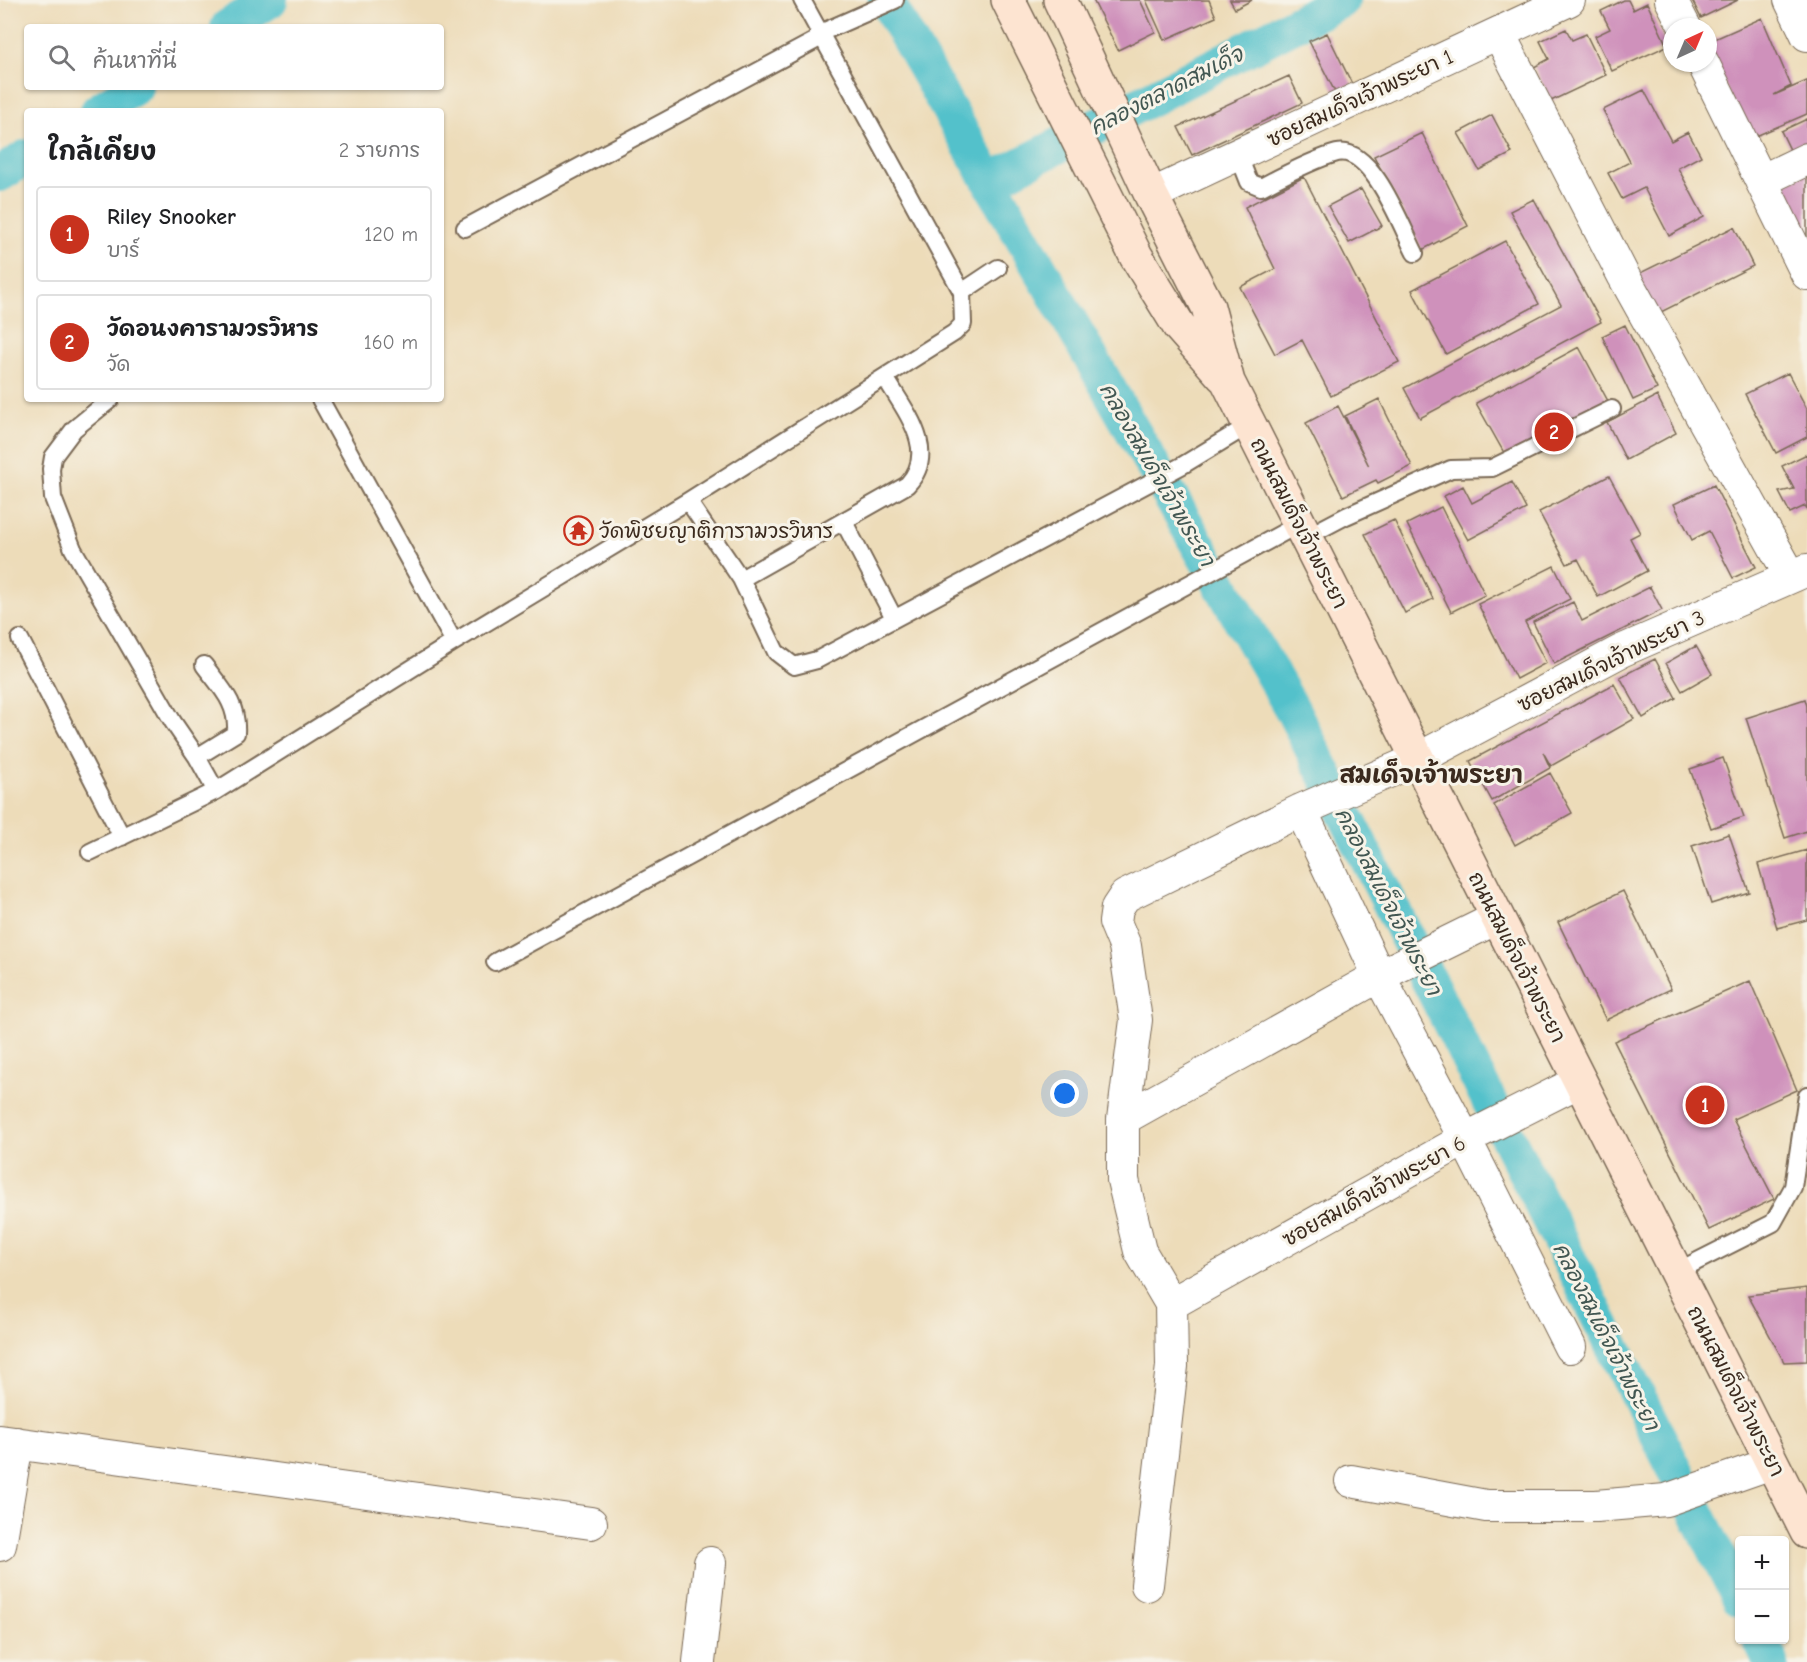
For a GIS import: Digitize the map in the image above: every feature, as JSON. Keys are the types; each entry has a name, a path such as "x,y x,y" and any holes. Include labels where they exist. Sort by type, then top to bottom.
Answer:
{"main road":[{"name":"ถนนสมเด็จเจ้าพระยา","path":"1008,0 1136,256 1179,326 1228,382"},
{"name":"ถนนสมเด็จเจ้าพระยา","path":"1060,0 1151,195 1208,307 1228,382 1249,426 1807,1532"}],"street":[{"name":"ซอยสมเด็จเจ้าพระยา 1","path":"1151,195 1569,0"},
{"path":"1671,0 1680,18"},
{"path":"1790,0 1807,35"},
{"path":"1499,34 1623,275 1799,574"},
{"path":"1707,72 1807,274"},
{"path":"1761,181 1807,159"},
{"name":"ซอยสมเด็จเจ้าพระยา 3","path":"1123,1119 1136,1020 1125,946 1116,922 1117,908 1125,896 1309,806 1418,759 1621,651 1799,574"},
{"path":"1309,806 1390,972 1474,1135 1570,1347"},
{"path":"1147,1585 1172,1366 1171,1304 1140,1251 1124,1180 1123,1119 1390,972 1497,918"},
{"name":"ซอยสมเด็จเจ้าพระยา 6","path":"1171,1304 1474,1135 1580,1081"},
{"path":"0,1545 8,1442 591,1523"},
{"path":"1350,1481 1486,1506 1596,1506 1666,1500 1772,1463"},
{"path":"699,1662 710,1563"}],"lane":[{"path":"90,852 216,791 454,642 688,501 954,333 963,324 962,292 819,36 802,0"},
{"path":"465,228 819,36 895,0"},
{"path":"1238,154 1249,182 1261,188 1339,153 1358,157 1374,172 1415,253"},
{"path":"962,292 998,268"},
{"path":"741,579 907,485 918,474 921,452 918,435 885,377"},
{"path":"107,402 74,429 53,457 51,469 53,498 73,549 173,722 197,757 216,791"},
{"path":"322,402 454,642"},
{"path":"495,962 1236,556 1346,516 1451,469 1492,468 1612,410"},
{"path":"688,501 741,579 776,652 794,666 817,660 1183,465 1249,426"},
{"path":"844,522 894,618"},
{"path":"20,639 122,837"},
{"path":"197,757 236,733 234,707 204,665"},
{"path":"1676,1272 1773,1222 1793,1186 1807,1095"}],"building":[{"path":"1093,0 1140,0 1155,32 1118,50"},
{"path":"1146,0 1209,0 1216,17 1164,40"},
{"path":"1230,0 1252,0 1235,9"},
{"path":"1624,0 1628,0 1633,10 1647,3 1663,37 1663,48 1612,71 1595,36 1610,29 1601,11"},
{"path":"1692,0 1738,0 1701,18"},
{"path":"1762,18 1791,86 1774,95 1807,81 1807,114 1749,139 1717,68 1717,38"},
{"path":"1566,29 1572,40 1586,34 1606,75 1551,101 1534,67 1549,59 1540,41"},
{"path":"1327,33 1352,84 1335,92 1309,41"},
{"path":"1289,76 1302,103 1192,155 1178,127"},
{"path":"1644,90 1671,141 1688,132 1701,156 1678,168 1704,217 1669,236 1644,188 1622,199 1608,173 1630,162 1603,110"},
{"path":"1492,115 1512,153 1479,170 1458,133"},
{"path":"1807,119 1807,154 1795,160 1781,131"},
{"path":"1422,133 1468,226 1422,250 1374,156"},
{"path":"1807,172 1807,257 1773,189"},
{"path":"1304,177 1399,362 1331,396 1302,340 1275,354 1240,287 1275,269 1245,207"},
{"path":"1361,189 1382,226 1349,243 1328,206"},
{"path":"1534,199 1601,322 1420,418 1404,388 1561,305 1510,211"},
{"path":"1734,227 1753,266 1649,318 1630,278"},
{"path":"1505,241 1539,304 1446,354 1412,290"},
{"path":"1625,325 1657,389 1633,400 1602,336"},
{"path":"1579,347 1609,403 1507,458 1476,403"},
{"path":"1788,373 1807,409 1807,437 1776,453 1745,394"},
{"path":"1657,396 1676,433 1626,460 1607,422"},
{"path":"1379,399 1412,466 1378,483 1376,480 1343,496 1306,423 1338,406 1369,466 1345,416"},
{"path":"1807,454 1807,510 1805,506 1790,513 1779,492 1794,489 1782,466"},
{"path":"1609,476 1640,533 1630,538 1647,571 1598,597 1578,559 1567,564 1539,512"},
{"path":"1512,482 1526,509 1468,540 1444,496 1463,486 1472,503"},
{"path":"1714,485 1756,567 1733,578 1709,531 1692,540 1674,504"},
{"path":"1441,507 1485,595 1451,612 1407,524"},
{"path":"1394,520 1433,599 1405,613 1365,534"},
{"path":"1554,566 1570,599 1525,622 1546,663 1516,679 1478,604"},
{"path":"1650,587 1662,610 1554,664 1533,622 1573,602 1582,621"},
{"path":"1696,646 1712,674 1682,691 1666,663"},
{"path":"1655,659 1676,698 1643,718 1620,677"},
{"path":"1614,684 1634,719 1551,766 1543,752 1550,768 1492,801 1470,761"},
{"path":"1805,699 1807,706 1807,831 1785,838 1746,718"},
{"path":"1723,758 1744,817 1711,828 1690,769"},
{"path":"1550,773 1572,813 1515,845 1494,805"},
{"path":"1729,834 1749,892 1711,904 1692,846"},
{"path":"1807,850 1807,920 1777,928 1758,864"},
{"path":"1623,891 1671,989 1606,1020 1558,922"},
{"path":"1750,981 1797,1090 1733,1119 1774,1199 1709,1230 1614,1041"},
{"path":"1807,1288 1807,1361 1784,1362 1748,1295"}],"waterway":[{"name":"คลองสมเด็จเจ้าพระยา","path":"233,24 270,0"},
{"name":"คลองสมเด็จเจ้าพระยา","path":"886,0 1292,709 1735,1590"},
{"name":"คลองตลาดสมเด็จ","path":"990,181 1342,0"},
{"name":"คลองสมเด็จเจ้าพระยา","path":"103,108 130,90"},
{"name":"คลองสมเด็จเจ้าพระยา","path":"0,174 24,159"},
{"name":"คลองสมเด็จเจ้าพระยา","path":"1762,1644 1771,1662"}],"place":[{"name":"วัดอนงคารามวรวิหาร","path":"1554,432"},
{"name":"วัดพิชยญาติการามวรวิหาร","path":"578,531"},
{"name":"Riley Snooker","path":"1705,1105"}],"district":[{"name":"สมเด็จเจ้าพระยา","path":"1431,775"}]}
